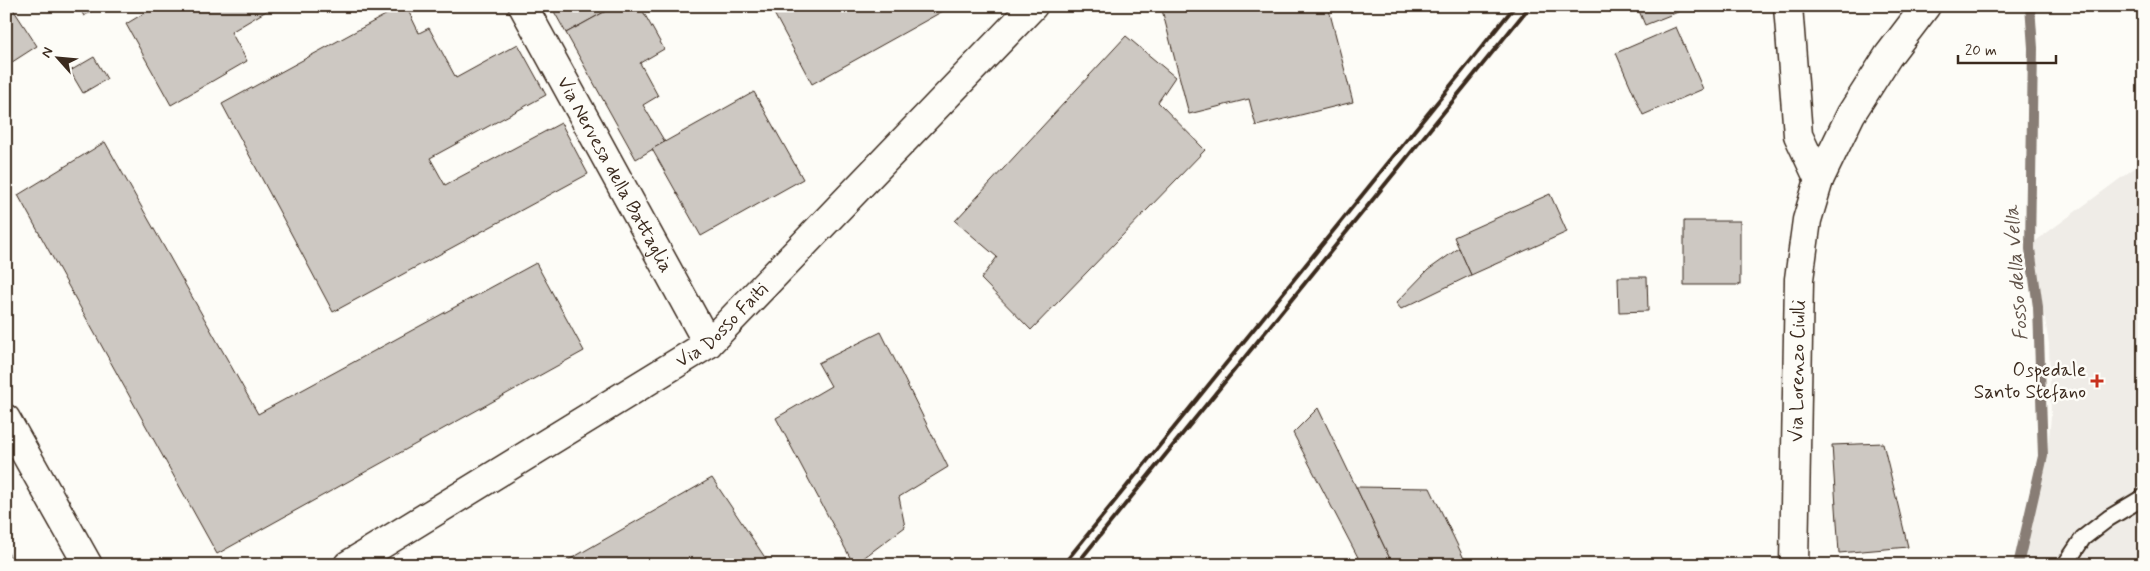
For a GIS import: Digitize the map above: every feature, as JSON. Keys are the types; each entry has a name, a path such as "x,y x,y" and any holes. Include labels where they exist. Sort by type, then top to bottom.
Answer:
{"street":[{"name":"Via Nervesa della Battaglia","path":"523,6 708,344"},
{"name":"Via Dosso Faiti","path":"348,565 708,344 1033,6"},
{"path":"1788,6 1798,134 1819,180"},
{"name":"Via Lorenzo Ciulli","path":"1794,565 1799,279 1807,220 1819,180 1852,114 1888,56 1926,6"},
{"path":"6,419 88,565"}],"lane":[{"path":"2064,565 2083,538 2109,518 2144,497"}],"shaded area":[{"name":"Ospedale Santo Stefano","path":"2144,161 2144,565 2020,565 2047,457 2051,417 2049,344 2033,243"}],"building":[{"path":"6,6 11,6 37,46 6,66"},
{"path":"78,6 100,6 84,16"},
{"path":"156,6 266,6 268,10 231,32 247,61 171,105 126,24"},
{"path":"402,6 406,6 419,33 429,28 456,78 518,44 546,95 430,158 445,185 561,123 588,174 333,312 222,104"},
{"path":"551,6 615,6 566,33"},
{"path":"615,6 640,6 664,49 640,63 658,96 643,105 665,142 636,159 566,33"},
{"path":"770,6 952,6 812,84"},
{"path":"1161,6 1328,6 1353,102 1256,126 1249,99 1189,114"},
{"path":"1637,6 1693,6 1645,25"},
{"path":"1676,27 1703,89 1643,115 1616,53"},
{"path":"1126,36 1175,77 1158,102 1205,150 1031,330 981,279 997,257 955,221"},
{"path":"94,57 107,79 83,93 70,71"},
{"path":"754,92 803,179 701,236 652,149"},
{"path":"105,142 258,414 536,263 584,351 217,554 18,195"},
{"path":"1550,194 1567,232 1471,275 1454,237"},
{"path":"1684,221 1740,221 1740,285 1684,285"},
{"path":"1459,248 1471,275 1401,309 1396,303 1428,270"},
{"path":"1618,277 1647,277 1648,311 1619,312"},
{"path":"881,332 948,467 899,497 905,527 854,565 776,418 831,386 818,363"},
{"path":"1318,408 1393,565 1362,565 1293,433"},
{"path":"1883,443 1908,547 1839,553 1832,445"},
{"path":"712,478 770,565 560,565"},
{"path":"1356,487 1430,488 1467,565 1393,565"},
{"path":"6,549 15,565 6,565"}],"waterway":[{"name":"Fosso della Vella","path":"2018,565 2043,456 2038,307 2030,249 2033,48 2030,6"}],"railway":[{"path":"1063,565 1515,6"},
{"path":"1076,565 1530,6"}],"place":[{"name":"Ospedale Santo Stefano","path":"2097,381"}]}
